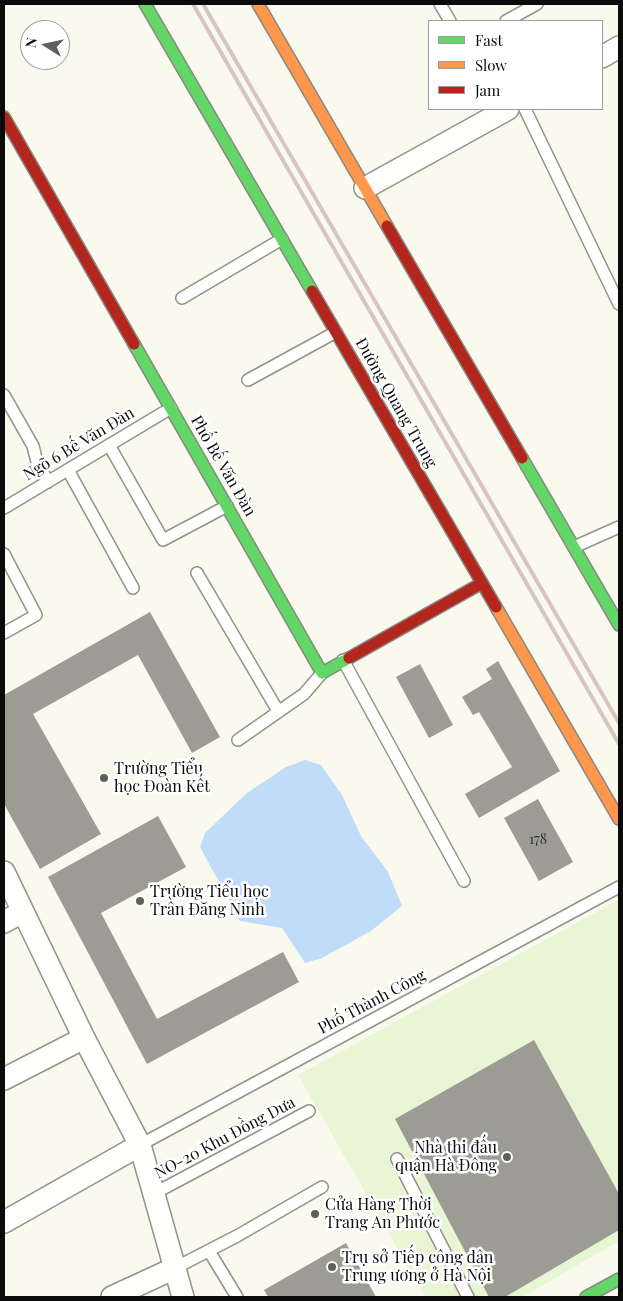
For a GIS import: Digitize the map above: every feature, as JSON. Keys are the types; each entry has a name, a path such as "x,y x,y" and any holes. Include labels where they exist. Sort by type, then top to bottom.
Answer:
{"main road":[{"name":"Đường Quang Trung","path":"145,4 619,819"},
{"path":"258,4 619,624"},
{"name":"Phố Bế Văn Đàn","path":"4,117 322,673"},
{"path":"322,673 482,583"},
{"path":"586,1297 619,1279"}],"street":[{"path":"603,56 619,47"},
{"path":"365,188 499,111"},
{"path":"4,872 13,917 84,1038 140,1145 184,1297"},
{"path":"4,1079 84,1038"},
{"path":"4,1222 140,1145"},
{"path":"112,1297 176,1268"}],"lane":[{"path":"440,4 449,20"},
{"path":"508,20 537,4"},
{"path":"525,110 619,304"},
{"path":"4,145 16,138"},
{"path":"182,298 282,239"},
{"path":"248,380 336,332"},
{"path":"4,395 33,446 37,462 48,482"},
{"name":"Ngõ 6 Bế Văn Đàn","path":"4,508 171,408"},
{"path":"109,445 163,540 227,506"},
{"path":"68,470 133,588"},
{"path":"574,547 619,527"},
{"path":"4,554 36,615 4,633"},
{"path":"197,573 278,711"},
{"path":"344,660 464,881"},
{"path":"238,740 304,694 322,673"},
{"name":"Phố Thành Công","path":"140,1145 619,887"},
{"name":"NO-20 Khu Đồng Dưa","path":"155,1193 310,1111"},
{"path":"397,1159 468,1297"},
{"path":"176,1268 322,1187"},
{"path":"209,1251 237,1297"}],"green space":[{"path":"618,900 619,1241 523,1297 425,1297 298,1075"}],"water":[{"path":"305,760 321,765 342,795 361,836 388,872 402,906 371,931 322,958 305,963 282,928 240,921 200,847 205,833 247,793 286,767"}],"building":[{"path":"150,612 220,737 192,753 138,655 33,714 101,834 40,869 4,804 4,695"},
{"path":"498,661 560,771 479,818 465,794 512,767 479,712 473,715 462,697 492,679 486,669"},
{"path":"420,664 453,725 429,738 396,677"},
{"path":"538,799 573,862 539,881 504,818"},
{"path":"158,816 186,867 101,913 157,1019 283,952 299,982 147,1064 48,877"},
{"name":"Nhà thi đấu quận Hà Đông","path":"534,1040 619,1194 619,1230 505,1297 489,1297 395,1119"},
{"name":"Trụ sở Tiếp công dân Trung ương ở Hà Nội","path":"346,1243 376,1297 268,1297 264,1290"}],"railway":[{"path":"193,4 619,744"},
{"path":"203,4 619,723"}],"traffic: fast":[{"path":"145,4 312,291"},
{"path":"134,344 322,673 349,658"},
{"path":"522,458 619,625"},
{"path":"586,1297 619,1279"}],"traffic: slow":[{"path":"258,4 387,226"},
{"path":"496,607 619,819"}],"traffic: jam":[{"path":"4,117 134,344"},
{"path":"387,226 522,458"},
{"path":"312,291 496,607"},
{"path":"349,658 482,583"}],"place":[{"name":"Trường Tiểu học Đoàn Kết","path":"104,778"},
{"name":"Trường Tiểu học Trần Đăng Ninh","path":"140,901"},
{"name":"Nhà thi đấu quận Hà Đông","path":"507,1157"},
{"name":"Cửa Hàng Thời Trang An Phước","path":"315,1214"},
{"name":"Trụ sở Tiếp công dân Trung ương ở Hà Nội","path":"332,1267"}]}
